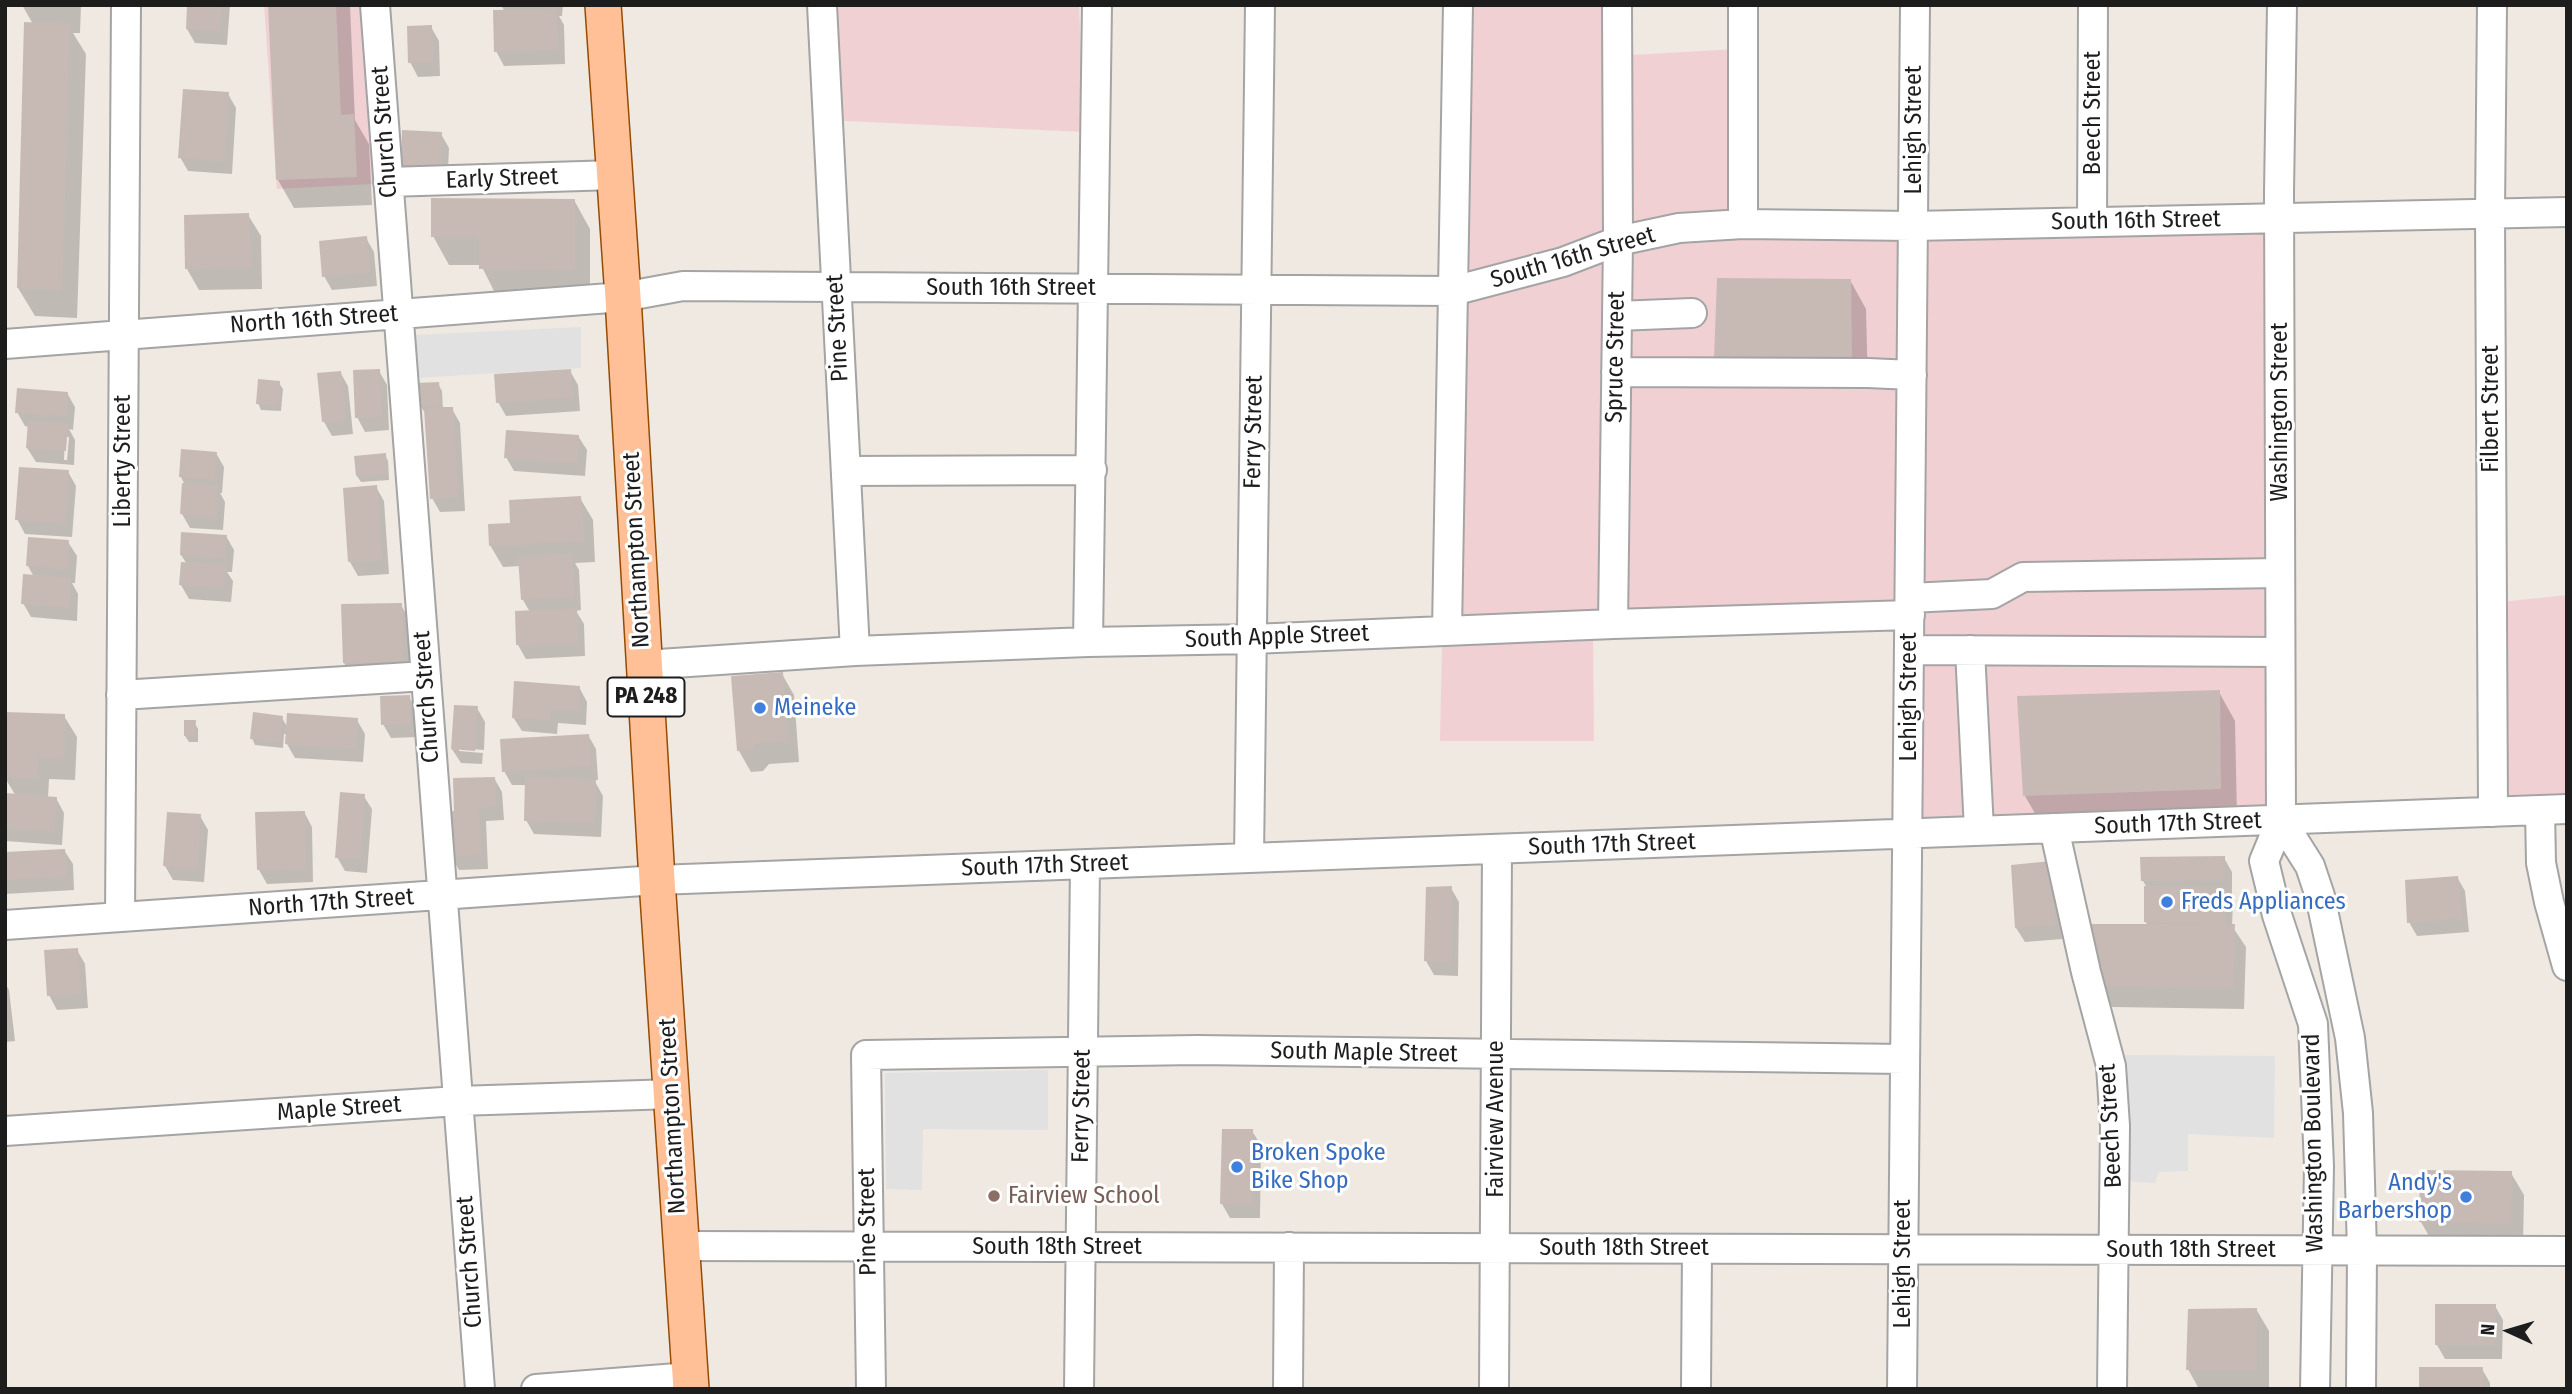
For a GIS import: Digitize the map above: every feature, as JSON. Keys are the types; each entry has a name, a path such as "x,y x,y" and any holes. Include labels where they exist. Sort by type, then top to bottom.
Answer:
{"main road":[{"name":"Northampton Street","path":"603,5 691,1383"}],"street":[{"name":"Liberty Street","path":"120,917 126,5"},
{"name":"Church Street","path":"375,5 480,1389"},
{"name":"Pine Street","path":"822,5 855,651"},
{"path":"1088,642 1097,5"},
{"name":"Ferry Street","path":"1250,858 1260,5"},
{"path":"1447,631 1458,5"},
{"name":"Spruce Street","path":"1613,624 1618,242 1617,5"},
{"path":"1743,224 1744,5"},
{"name":"Lehigh Street","path":"1902,1389 1915,5"},
{"name":"Beech Street","path":"2092,222 2093,5"},
{"name":"Washington Street","path":"2281,820 2279,218 2282,5"},
{"name":"Filbert Street","path":"2492,5 2490,213 2493,812"},
{"name":"Early Street","path":"388,182 615,175"},
{"name":"South 16th Street","path":"623,297 683,286 1453,292 1563,262 1618,242 1679,228 1743,224 1913,226 2567,212"},
{"name":"North 16th Street","path":"5,344 623,297"},
{"path":"1617,316 1692,313"},
{"path":"1616,372 1912,375"},
{"path":"846,471 1092,470"},
{"name":"South Apple Street","path":"644,665 855,651 1252,639 1613,624 1910,606 1992,594 2023,577 2280,573"},
{"path":"1910,650 2280,652"},
{"path":"1970,650 1979,830"},
{"path":"121,695 426,676"},
{"path":"2554,810 2541,863 2567,966"},
{"name":"South 17th Street","path":"657,880 2554,810"},
{"name":"Washington Boulevard","path":"2281,820 2263,861 2277,915 2313,1024 2319,1166 2315,1389"},
{"name":"Washington Boulevard","path":"2281,820 2310,866 2320,896 2350,1038 2358,1114 2362,1251 2361,1389"},
{"name":"Beech Street","path":"2054,828 2083,961 2110,1066 2115,1126 2112,1389"},
{"name":"Fairview Avenue","path":"1494,1389 1497,849"},
{"name":"Ferry Street","path":"1079,1389 1085,864"},
{"name":"North 17th Street","path":"5,925 657,880"},
{"name":"South Maple Street","path":"866,1055 1197,1050 1905,1059"},
{"name":"Pine Street","path":"866,1055 871,1389"},
{"name":"Maple Street","path":"5,1131 458,1101 673,1094"},
{"name":"South 18th Street","path":"681,1245 2567,1251"},
{"path":"1288,1389 1289,1247"},
{"path":"1696,1389 1697,1249"},
{"path":"536,1389 691,1383"}],"shaded area":[{"path":"264,5 384,5 392,183 277,189"},
{"path":"821,5 1079,5 1084,132 823,120"},
{"path":"1455,5 1631,5 1632,55 1736,49 1738,232 2270,225 2270,820 1895,838 1902,616 1593,633 1594,741 1440,741"},
{"path":"581,327 581,368 416,378 413,335"},
{"path":"2567,595 2567,809 2487,809 2491,603"},
{"path":"2119,1055 2275,1056 2274,1138 2188,1134 2188,1171 2159,1172 2155,1183 2124,1181"},
{"path":"1048,1070 1048,1130 923,1129 922,1190 886,1189 885,1073"}],"building":[{"path":"187,5 222,5 220,31 186,29"},
{"path":"268,5 336,5 341,115 354,114 357,177 276,180"},
{"path":"557,9 558,50 494,52 493,10"},
{"path":"24,22 70,24 62,290 17,288"},
{"path":"432,25 433,62 408,63 407,26"},
{"path":"183,89 229,92 224,161 178,158"},
{"path":"402,130 442,132 440,178 401,175"},
{"path":"431,198 575,199 575,270 479,269 479,237 431,237"},
{"path":"249,213 251,267 185,269 184,215"},
{"path":"367,236 370,272 322,277 319,241"},
{"path":"1717,278 1851,279 1852,359 1714,358"},
{"path":"380,369 382,417 355,418 353,370"},
{"path":"571,369 573,397 496,403 494,374"},
{"path":"341,371 346,420 322,422 317,373"},
{"path":"258,379 280,381 279,405 256,404"},
{"path":"439,382 441,407 419,407 417,383"},
{"path":"17,388 68,392 66,416 15,413"},
{"path":"453,407 458,497 430,499 424,409"},
{"path":"28,421 68,424 66,451 26,448"},
{"path":"506,430 579,435 577,463 504,458"},
{"path":"181,449 217,452 215,480 179,477"},
{"path":"386,453 387,474 356,476 354,456"},
{"path":"19,467 69,470 65,523 15,520"},
{"path":"182,483 218,486 216,517 180,514"},
{"path":"377,485 382,560 348,562 343,488"},
{"path":"581,496 584,541 489,546 488,524 510,523 509,500"},
{"path":"181,532 227,535 225,558 180,555"},
{"path":"28,537 69,540 67,569 26,566"},
{"path":"572,554 574,597 521,600 518,557"},
{"path":"181,562 226,565 224,588 179,585"},
{"path":"23,574 71,578 69,607 21,604"},
{"path":"402,603 403,662 343,663 341,604"},
{"path":"577,608 578,643 516,645 515,611"},
{"name":"Meineke","path":"783,672 788,741 757,743 751,750 737,751 731,676"},
{"path":"514,681 580,686 579,711 550,709 550,720 512,718"},
{"path":"2220,690 2221,789 2023,796 2017,696"},
{"path":"410,695 411,724 381,725 380,696"},
{"path":"454,705 478,706 475,751 451,749"},
{"path":"5,712 65,714 64,759 38,758 37,779 5,777"},
{"path":"253,712 283,716 280,742 250,739"},
{"path":"287,713 358,718 356,749 285,744"},
{"path":"184,720 196,720 195,736 184,736"},
{"path":"589,734 591,766 502,772 500,739"},
{"path":"495,777 496,806 479,807 481,855 449,857 448,811 454,811 453,778"},
{"path":"525,777 596,780 594,823 524,821"},
{"path":"340,792 365,794 360,859 335,858"},
{"path":"5,793 57,797 54,831 5,828"},
{"path":"305,811 306,869 257,870 255,812"},
{"path":"167,812 201,814 197,869 163,866"},
{"path":"65,849 67,876 5,880 5,852"},
{"path":"2225,856 2225,880 2141,881 2140,857"},
{"path":"2051,861 2055,925 2015,928 2011,865"},
{"path":"2458,876 2462,918 2407,923 2405,880"},
{"path":"1452,886 1451,962 1424,961 1426,887"},
{"path":"2144,886 2226,888 2225,924 2235,924 2233,988 2098,986 2081,924 2216,924 2144,922"},
{"path":"78,948 81,994 47,996 44,950"},
{"name":"Broken Spoke Bike Shop","path":"1222,1129 1253,1129 1253,1204 1220,1204"},
{"name":"Andy's Barbershop","path":"2420,1170 2512,1171 2511,1224 2419,1222"},
{"path":"2435,1304 2496,1304 2495,1345 2435,1345"},
{"path":"2257,1308 2257,1370 2186,1370 2188,1309"},
{"path":"2419,1367 2483,1367 2482,1389 2419,1389"}],"place":[{"name":"Meineke","path":"760,708"},
{"name":"Freds Appliances","path":"2167,902"},
{"name":"Broken Spoke Bike Shop","path":"1237,1167"},
{"name":"Fairview School","path":"994,1196"},
{"name":"Andy's Barbershop","path":"2466,1197"}]}
